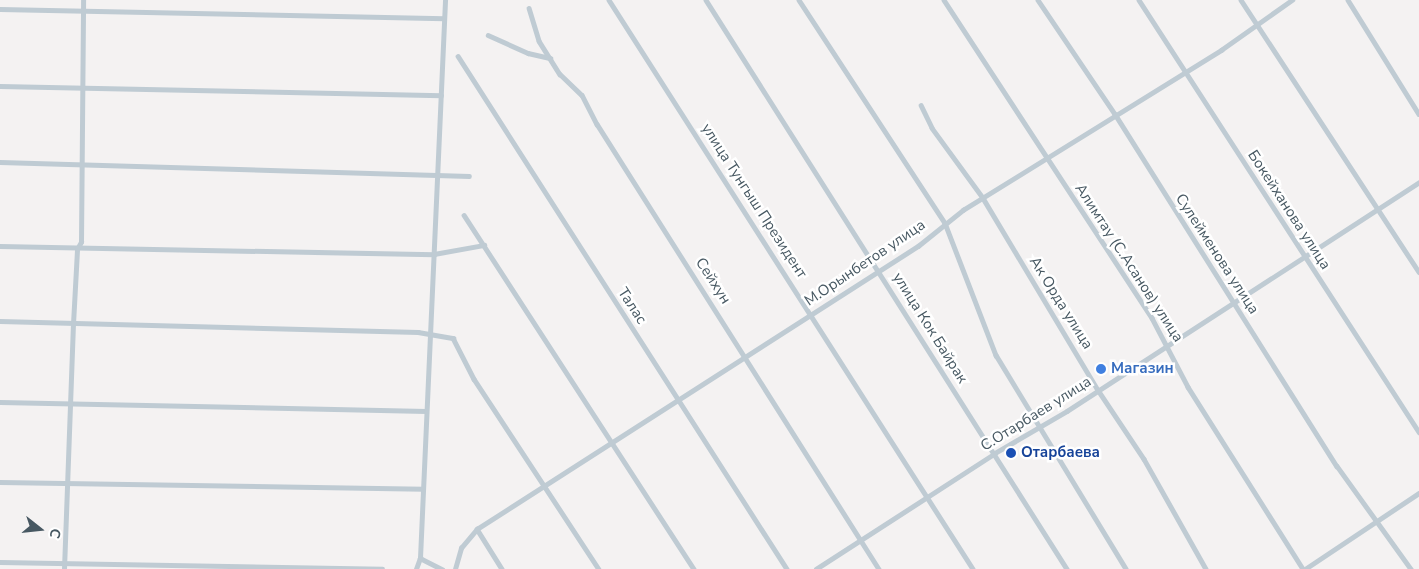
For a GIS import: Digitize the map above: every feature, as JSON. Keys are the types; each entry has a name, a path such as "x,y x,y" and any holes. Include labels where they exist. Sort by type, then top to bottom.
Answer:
{"street":[{"path":"64,566 73,324 77,248 81,242 80,88 82,0"},
{"path":"416,569 420,558 445,0"},
{"name":"улица Тунгыш Президент","path":"609,0 812,313 929,496 973,569"},
{"name":"улица Кок Байрак","path":"706,0 1067,569"},
{"path":"799,0 945,223 985,330 1016,388 1126,569"},
{"name":"Алимтау (С.Асанов) улица","path":"944,0 1167,345 1188,387 1304,569"},
{"name":"Сулейменова улица","path":"1038,0 1115,114 1337,466 1411,569"},
{"name":"Бокейханова улица","path":"1139,0 1419,432"},
{"path":"1241,0 1419,272"},
{"name":"М.Орынбетов улица","path":"454,569 461,548 477,529 747,356 878,269 918,246 945,223 982,198 1048,159 1184,70 1221,50 1292,0"},
{"path":"1348,0 1419,114"},
{"path":"0,8 444,18"},
{"name":"Сейхун","path":"529,8 539,41 560,74 582,95 647,203 747,356 879,569"},
{"path":"488,35 528,53 550,58"},
{"name":"Талас","path":"458,56 625,319 680,398 716,462 787,569"},
{"path":"0,86 441,96"},
{"name":"Ак Орда улица","path":"921,104 932,128 982,198 1098,390 1144,459 1206,569"},
{"path":"0,162 469,176"},
{"name":"С.Отарбаев улица","path":"816,569 995,453 1098,390 1419,182"},
{"path":"464,215 694,569"},
{"path":"0,246 434,254 484,245"},
{"path":"0,321 430,335 453,338 474,379 546,485 599,569"},
{"path":"0,402 426,411"},
{"path":"0,482 423,489"},
{"path":"1304,569 1313,567 1376,521 1419,493"},
{"path":"477,529 502,569"},
{"path":"420,558 442,569"},
{"path":"0,562 64,566 382,569"}],"place":[{"name":"Магазин","path":"1101,369"},
{"name":"Отарбаева","path":"1011,453"}]}
